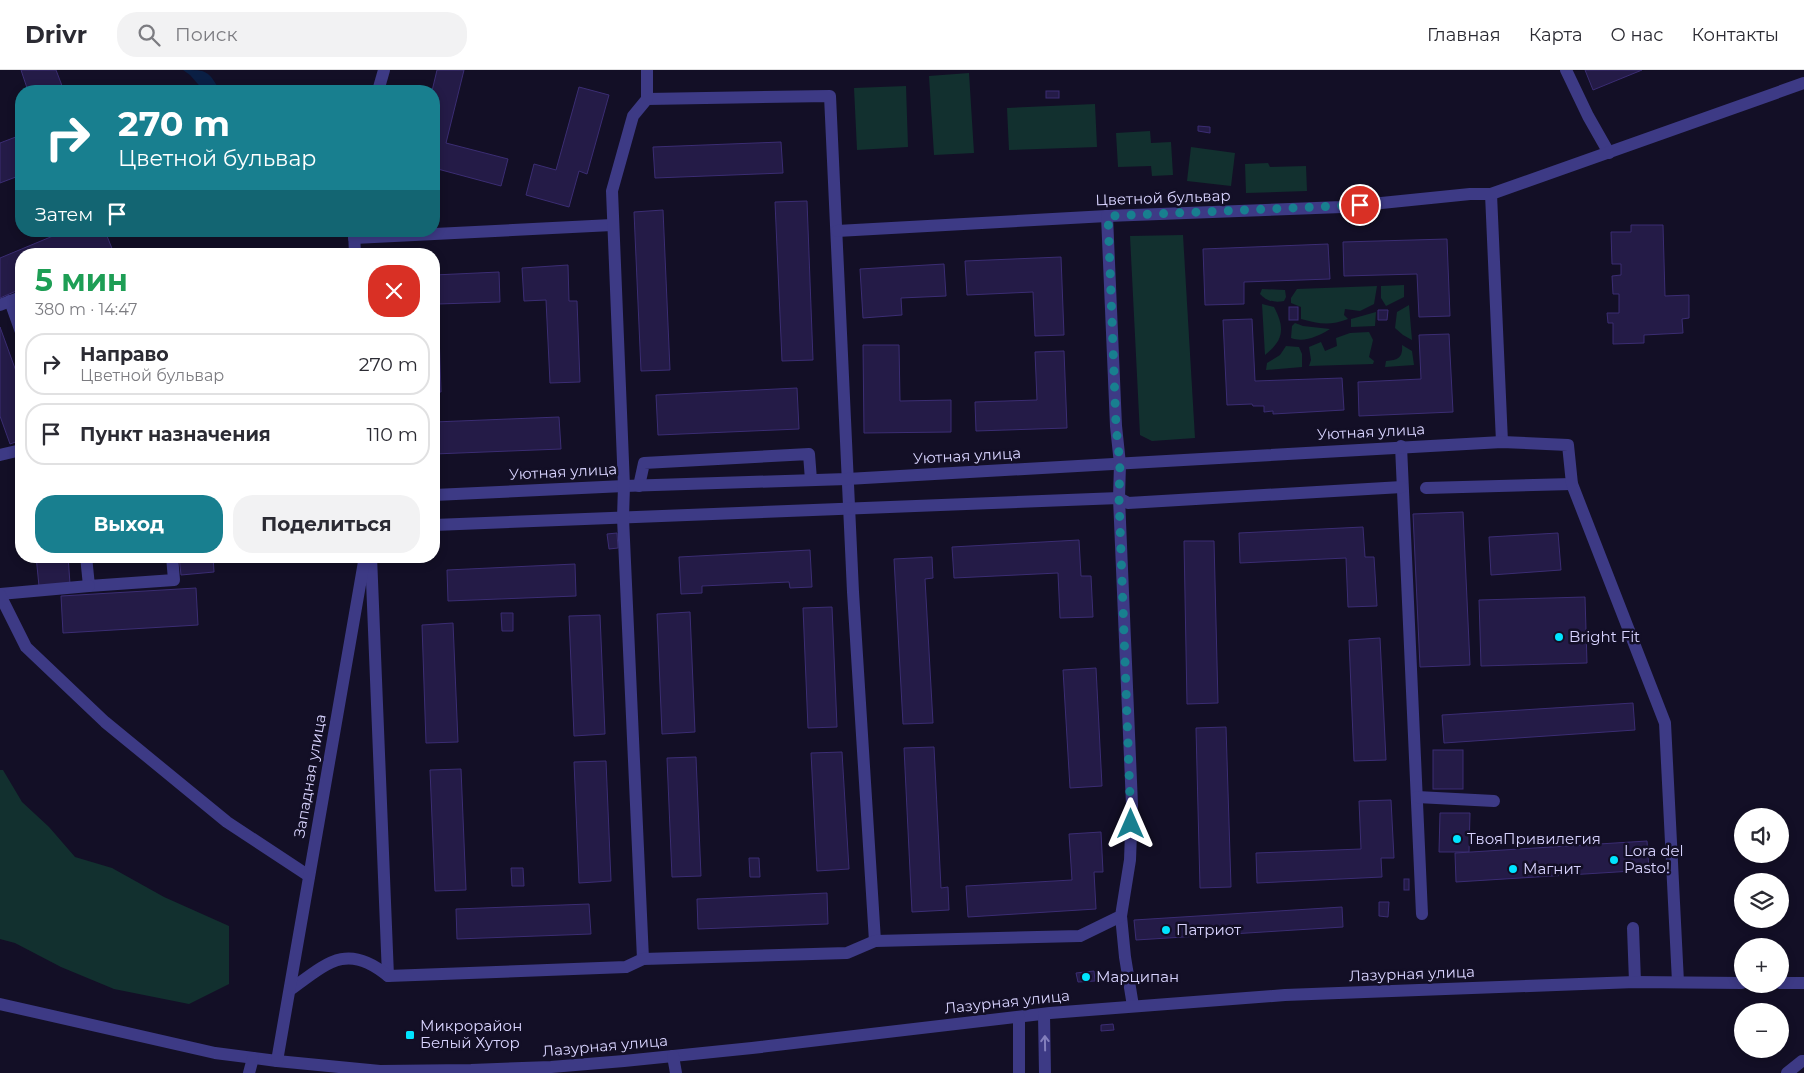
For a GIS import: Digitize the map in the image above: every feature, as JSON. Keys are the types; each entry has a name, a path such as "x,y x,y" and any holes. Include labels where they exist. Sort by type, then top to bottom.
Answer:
{"street":[{"path":"380,85 384,70"},
{"path":"643,959 623,518 624,486 612,191 633,116 647,99 646,70"},
{"path":"1566,70 1588,116 1609,153"},
{"name":"Цветной бульвар","path":"837,231 1108,216 1342,206 1470,194 1491,194 1804,83"},
{"path":"647,99 830,96 853,592 876,941"},
{"path":"1491,194 1502,442"},
{"path":"1108,216 1116,426 1120,464 1119,498 1132,805 1130,860 1121,916 1125,957 1134,1006"},
{"path":"440,232 612,225"},
{"path":"10,301 15,315"},
{"name":"Уютная улица","path":"440,495 624,486 847,479 1400,446 1502,442 1568,445 1572,484"},
{"path":"1400,446 1422,914"},
{"path":"0,455 15,451"},
{"path":"639,486 644,463 809,454 811,480"},
{"path":"1426,488 1572,484 1665,723 1678,982"},
{"path":"440,525 1119,498 1128,503 1402,487"},
{"path":"87,563 89,586"},
{"path":"173,563 174,580 0,594 26,648 105,722 227,822 309,876"},
{"name":"Западная улица","path":"277,1061 364,563"},
{"path":"371,563 388,976"},
{"path":"1416,796 1494,801"},
{"path":"289,996 321,968 335,960 351,957 374,964 388,976 626,967 643,959 847,954 876,941 1080,936 1121,916"},
{"path":"1633,928 1635,982"},
{"name":"Лазурная улица","path":"0,1004 215,1053 380,1071 551,1067 673,1056 1044,1014 1331,993 1635,982 1734,983"},
{"path":"1789,983 1804,983"},
{"path":"1044,1014 1045,1073"},
{"path":"1019,1017 1019,1073"},
{"path":"673,1056 676,1073"},
{"path":"249,1073 253,1058"},
{"path":"1787,1073 1804,1061"}],"green space":[{"path":"969,73 974,153 934,155 929,76"},
{"path":"906,86 908,147 857,150 854,88"},
{"path":"1095,104 1097,147 1009,150 1007,108"},
{"path":"1150,131 1151,143 1171,142 1173,175 1152,176 1151,166 1118,167 1116,133"},
{"path":"1191,147 1235,153 1231,186 1187,181"},
{"path":"1268,163 1270,167 1306,166 1307,191 1246,193 1245,164"},
{"path":"1183,235 1195,438 1152,441 1140,435 1130,236"},
{"path":"1404,285 1404,297 1386,306 1381,298 1381,286"},
{"path":"1377,286 1374,304 1360,311 1345,309 1344,315 1348,319 1336,323 1319,323 1301,319 1301,307 1291,303 1291,298 1297,289"},
{"path":"1262,289 1285,290 1286,297 1284,301 1271,301 1260,294"},
{"path":"1262,304 1274,307 1281,327 1279,339 1265,355"},
{"path":"1409,305 1412,340 1395,328 1397,312"},
{"path":"1376,312 1375,326 1351,327 1351,319"},
{"path":"1295,323 1303,326 1330,329 1311,338 1301,340 1291,338 1292,326"},
{"path":"1369,332 1373,340 1369,357 1374,361 1373,364 1309,366 1311,360 1309,347 1321,342 1325,351 1337,346 1336,338 1350,333"},
{"path":"1402,345 1412,351 1414,365 1385,367 1386,361 1397,359 1401,356"},
{"path":"1286,346 1299,347 1302,354 1302,367 1266,370 1267,363 1280,355"},
{"path":"0,770 3,770 22,802 49,827 75,857 112,868 164,897 229,926 229,984 189,1004 114,989 61,967 15,943 0,939"}],"water":[{"path":"183,70 202,71 209,75 216,85 199,85"}],"building":[{"path":"21,70 56,70 62,85 26,85"},
{"path":"437,70 464,70 446,143 508,159 501,186 440,170 440,85 433,85"},
{"path":"1585,70 1642,70 1593,90"},
{"path":"579,87 609,95 587,174 579,171 569,207 526,195 534,164 556,170"},
{"path":"1046,91 1059,91 1059,98 1046,98"},
{"path":"1198,126 1210,127 1210,133 1198,131"},
{"path":"15,137 15,177 0,183 0,143"},
{"path":"781,142 783,173 655,178 653,147"},
{"path":"807,201 813,360 782,361 775,202"},
{"path":"663,210 670,370 641,371 634,212"},
{"path":"1631,225 1663,225 1665,296 1689,295 1689,318 1682,319 1683,333 1644,335 1644,343 1613,344 1613,323 1608,323 1607,313 1619,313 1619,294 1613,294 1612,276 1621,275 1621,264 1612,264 1611,232 1631,232"},
{"path":"51,237 107,237 112,248 24,248"},
{"path":"1447,239 1450,316 1419,317 1417,274 1344,276 1343,242"},
{"path":"1328,244 1330,279 1244,282 1244,304 1205,305 1203,249"},
{"path":"15,252 15,292 0,298 0,258"},
{"path":"1061,257 1064,335 1035,336 1033,292 967,295 965,261"},
{"path":"944,264 946,296 901,298 902,315 863,318 860,269"},
{"path":"568,265 569,301 577,301 580,382 550,383 546,300 524,301 522,268"},
{"path":"499,272 500,302 440,304 440,275"},
{"path":"1289,307 1298,307 1298,320 1289,320"},
{"path":"1378,310 1388,310 1387,320 1378,320"},
{"path":"1252,319 1255,381 1342,378 1344,410 1273,414 1273,411 1264,412 1264,406 1253,406 1252,404 1227,405 1223,320"},
{"path":"0,327 15,368 15,442 10,444 0,416"},
{"path":"1449,334 1453,412 1359,416 1358,382 1421,379 1419,335"},
{"path":"863,345 899,345 900,401 951,400 951,432 864,433"},
{"path":"1064,351 1067,428 976,431 975,402 1037,400 1035,352"},
{"path":"797,388 799,429 658,435 656,395"},
{"path":"559,417 561,449 440,454 440,422"},
{"path":"1463,512 1470,665 1420,667 1413,514"},
{"path":"1363,527 1365,557 1374,557 1377,606 1348,607 1346,558 1240,563 1239,533"},
{"path":"617,533 618,548 609,549 607,534"},
{"path":"1558,533 1561,570 1491,575 1489,537"},
{"path":"1079,540 1081,576 1091,576 1093,617 1060,618 1058,573 954,578 952,547"},
{"path":"1184,541 1214,541 1218,703 1187,704"},
{"path":"810,550 812,587 790,588 789,582 702,586 702,593 681,594 679,557"},
{"path":"932,557 933,578 925,579 933,723 903,724 894,559"},
{"path":"37,563 68,563 70,584 39,586"},
{"path":"180,563 213,563 214,572 181,575"},
{"path":"575,564 576,596 448,601 447,570"},
{"path":"196,588 198,625 63,633 61,596"},
{"path":"1585,597 1587,663 1481,666 1479,600"},
{"path":"832,607 837,727 808,728 803,608"},
{"path":"690,612 695,732 662,734 657,614"},
{"path":"501,613 513,613 513,631 502,631"},
{"path":"600,615 605,734 574,736 569,616"},
{"path":"453,623 458,742 426,743 422,625"},
{"path":"1380,638 1386,760 1354,761 1349,640"},
{"path":"1096,668 1102,786 1070,788 1063,670"},
{"path":"1633,703 1635,730 1444,743 1442,715"},
{"path":"1226,727 1231,887 1200,888 1196,728"},
{"path":"934,747 941,888 948,887 949,910 912,912 904,748"},
{"path":"1433,750 1463,750 1463,789 1433,789"},
{"path":"842,752 849,869 817,871 811,753"},
{"path":"696,757 701,876 672,877 667,758"},
{"path":"606,761 611,881 579,883 574,762"},
{"path":"461,769 466,890 435,891 430,770"},
{"path":"1391,800 1394,858 1381,858 1382,877 1257,883 1256,853 1361,849 1359,801"},
{"path":"1440,813 1470,813 1469,852 1439,852"},
{"path":"1101,832 1103,872 1094,872 1096,909 968,917 966,886 1072,880 1069,834"},
{"path":"1647,841 1649,870 1456,882 1455,853"},
{"path":"749,858 759,858 760,877 750,877"},
{"path":"511,868 523,868 524,886 512,886"},
{"path":"1404,879 1409,879 1409,890 1404,890"},
{"path":"827,893 828,924 698,929 697,899"},
{"path":"1379,902 1389,902 1388,917 1379,916"},
{"path":"589,904 591,934 457,939 456,909"},
{"path":"1342,907 1343,927 1136,940 1134,920"},
{"name":"Марципан","path":"1094,971 1095,981 1078,982 1076,973"},
{"path":"1113,1024 1114,1030 1101,1031 1101,1025"}],"place":[{"name":"Bright Fit","path":"1559,637"},
{"name":"ТвояПривилегия","path":"1457,839"},
{"name":"Lora del Pasto!","path":"1614,860"},
{"name":"Магнит","path":"1513,869"},
{"name":"Патриот","path":"1166,930"},
{"name":"Марципан","path":"1086,977"},
{"name":"Микрорайон Белый Хутор","path":"410,1035"}],"route":[{"path":"1131,824 1132,805 1119,498 1120,464 1116,426 1108,216 1360,205"}]}
